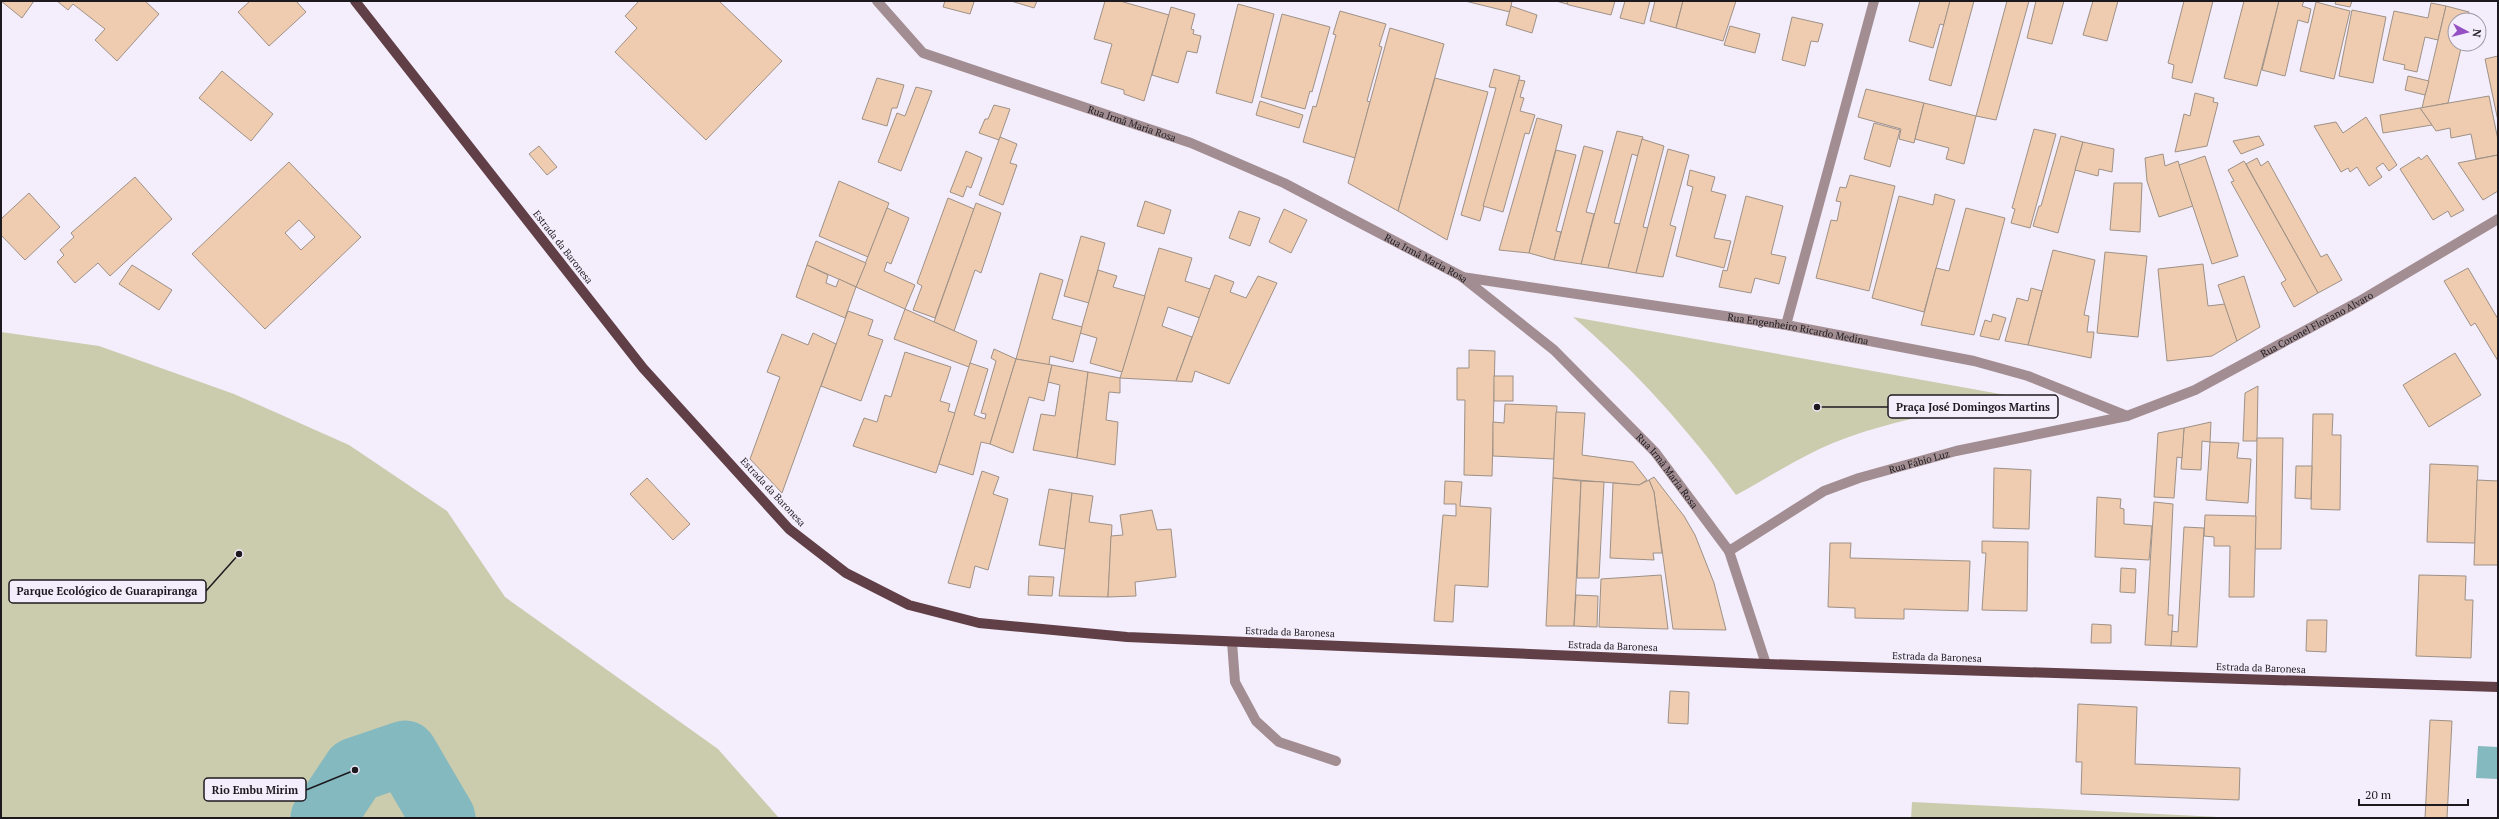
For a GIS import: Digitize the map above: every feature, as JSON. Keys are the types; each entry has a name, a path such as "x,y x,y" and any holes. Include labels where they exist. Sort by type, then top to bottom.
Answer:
{"main road":[{"name":"Estrada da Baronesa","path":"355,1 643,368 789,529 846,573 909,605 979,622 1127,637 1766,664 2498,687"}],"street":[{"name":"Rua Irmã Maria Rosa","path":"877,1 923,53 1191,143 1284,183 1461,276 1554,350 1655,452 1729,551 1766,664"},
{"path":"1786,325 1874,1"},
{"name":"Rua Coronel Floriano Alvaro","path":"2127,416 2208,383 2358,302 2498,219"},
{"name":"Rua Engenheiro Ricardo Medina","path":"1461,276 1786,325 1994,367 2028,376 2127,416"},
{"name":"Rua Fábio Luz","path":"1729,551 1824,491 1858,478 1956,451 2127,416"},
{"path":"1232,642 1236,682 1256,721 1278,742 1336,761"}],"green space":[{"path":"1573,317 2017,397 1924,416 1855,435 1833,443 1808,455 1736,495 1699,447 1660,401 1618,358"},
{"path":"1,332 99,346 234,394 349,445 447,511 505,597 718,749 779,818 1,818"},
{"path":"1912,802 2239,818 1911,818"}],"water":[{"path":"2478,746 2498,747 2498,779 2476,778"}],"building":[{"path":"1,1 34,1 22,18"},
{"path":"57,1 145,1 159,14 117,61 95,40 105,29 73,4 68,10"},
{"path":"250,1 296,1 306,12 269,46 238,12"},
{"path":"639,1 719,1 782,61 706,140 615,52 637,28 625,16"},
{"path":"945,1 974,2 970,14 943,7"},
{"path":"1011,1 1037,1 1034,8"},
{"path":"1105,1 1120,1 1169,15 1144,101 1124,94 1124,90 1101,83 1112,44 1094,39"},
{"path":"1465,1 1512,1 1510,12"},
{"path":"1556,1 1568,1 1567,4"},
{"path":"1568,1 1615,1 1611,15 1569,5 1567,4"},
{"path":"1625,1 1650,1 1644,24 1620,18"},
{"path":"1655,1 1683,1 1676,28 1650,21"},
{"path":"1683,1 1736,1 1723,41 1676,28"},
{"path":"1920,1 1950,1 1944,25 1940,24 1933,48 1909,41"},
{"path":"1950,1 1974,1 1951,86 1929,80"},
{"path":"2007,1 2029,1 1996,120 1976,116"},
{"path":"2036,1 2064,1 2052,44 2027,38"},
{"path":"2093,1 2118,1 2107,41 2083,35"},
{"path":"2184,1 2213,1 2192,83 2172,78 2174,65 2168,63"},
{"path":"2244,1 2279,1 2257,86 2224,78"},
{"path":"2279,1 2304,1 2302,6 2311,9 2308,23 2298,20 2285,76 2262,70"},
{"path":"2336,1 2352,1 2350,7 2335,4"},
{"path":"2316,2 2350,11 2334,79 2300,71"},
{"path":"2431,3 2446,6 2438,40 2425,37 2417,72 2404,69 2405,65 2383,60 2394,11 2428,18"},
{"path":"1238,4 1274,14 1252,103 1216,93"},
{"path":"1511,6 1537,15 1532,33 1506,25"},
{"path":"2446,6 2469,12 2447,12 2447,52 2460,52 2448,103 2422,108"},
{"path":"1171,7 1195,14 1191,29 1194,30 1193,34 1201,36 1197,53 1187,51 1178,83 1152,75"},
{"path":"2352,10 2386,17 2373,83 2339,76"},
{"path":"1340,11 1386,24 1379,46 1382,47 1367,101 1370,102 1355,158 1303,142 1313,106 1316,107 1336,35 1333,34"},
{"path":"1282,14 1330,27 1312,92 1310,91 1305,109 1261,97"},
{"path":"1792,17 1823,24 1818,42 1811,41 1805,66 1782,60"},
{"path":"1730,26 1760,34 1755,53 1724,45"},
{"path":"1390,28 1444,44 1398,211 1348,183"},
{"path":"2498,56 2498,121 2485,59"},
{"path":"1494,69 1520,76 1480,221 1461,215 1496,88 1489,87"},
{"path":"222,71 273,114 251,141 199,98"},
{"path":"2408,76 2429,81 2425,95 2405,90"},
{"path":"877,78 904,85 897,108 892,108 887,126 862,119"},
{"path":"1435,78 1488,92 1447,240 1398,211"},
{"path":"1519,80 1525,81 1520,97 1524,98 1520,111 1535,115 1529,134 1525,133 1503,212 1483,206"},
{"path":"916,87 932,91 901,171 878,162 897,113 905,116"},
{"path":"1866,89 1924,103 1914,143 1899,139 1901,129 1858,117"},
{"path":"2195,93 2214,98 2213,102 2218,103 2207,146 2175,152 2184,114 2190,116"},
{"path":"2489,96 2498,140 2498,155 2476,159 2471,134 2451,138 2450,128 2436,131 2420,108"},
{"path":"1260,101 1303,115 1299,128 1256,115"},
{"path":"1924,103 1976,116 1964,164 1946,159 1949,148 1915,139"},
{"path":"994,105 1010,109 999,140 979,133 985,119 988,119"},
{"path":"2420,108 2432,125 2383,133 2380,115"},
{"path":"2366,117 2397,165 2389,171 2383,163 2376,168 2382,177 2369,186 2357,167 2350,172 2348,168 2341,172 2314,126 2336,122 2343,133"},
{"path":"1537,118 1562,125 1529,253 1499,250"},
{"path":"1874,123 1900,130 1890,167 1864,159"},
{"path":"2034,129 2056,134 2030,228 2011,223 2015,209 2012,208"},
{"path":"1617,131 1643,137 1638,156 1632,154 1614,223 1620,224 1608,268 1581,264"},
{"path":"2061,136 2083,142 2058,233 2033,226 2039,206 2041,206"},
{"path":"2259,136 2264,145 2241,154 2233,141"},
{"path":"1000,137 1017,144 1010,163 1017,165 1003,205 979,195"},
{"path":"1642,139 1664,146 1643,227 1648,228 1636,273 1608,268"},
{"path":"2083,142 2114,149 2112,172 2099,169 2098,176 2075,170"},
{"path":"539,146 557,167 547,175 529,154"},
{"path":"1584,146 1603,151 1586,212 1594,214 1581,264 1554,260"},
{"path":"1668,149 1689,155 1670,225 1676,227 1663,277 1636,273"},
{"path":"1556,150 1576,155 1556,231 1561,232 1554,260 1529,253"},
{"path":"966,151 982,158 971,188 967,186 963,197 950,192"},
{"path":"2163,154 2165,166 2178,161 2193,206 2159,217 2147,181 2145,158"},
{"path":"2427,155 2464,210 2451,217 2448,211 2433,220 2400,169 2419,157 2421,160"},
{"path":"2498,155 2498,191 2483,200 2458,163"},
{"path":"2205,156 2238,256 2212,264 2179,165"},
{"path":"2257,158 2261,166 2268,161 2321,257 2327,254 2342,280 2318,293 2246,164"},
{"path":"2244,161 2318,293 2294,307 2281,283 2286,280 2231,182 2234,181 2228,170"},
{"path":"289,162 361,237 265,329 192,254","holes":["299,220 315,237 301,250 285,233"]},
{"path":"1690,170 1715,177 1711,191 1726,195 1714,238 1731,241 1724,268 1676,256 1693,187 1687,185"},
{"path":"1850,175 1895,186 1869,291 1816,278 1831,220 1837,221 1841,202 1836,201 1840,187 1846,188"},
{"path":"135,177 172,219 110,276 98,263 75,283 57,262 64,255 60,250 74,237 71,233"},
{"path":"839,181 889,203 868,257 819,236"},
{"path":"2114,183 2142,183 2140,232 2110,230"},
{"path":"29,193 60,227 25,260 1,235 1,219"},
{"path":"1935,194 1955,200 1924,312 1872,298 1899,196 1933,205"},
{"path":"1746,196 1783,206 1771,254 1786,257 1779,284 1755,278 1751,293 1719,287 1723,270 1727,271"},
{"path":"948,198 974,209 935,318 913,310 922,286 917,283"},
{"path":"1145,201 1171,210 1164,234 1137,226"},
{"path":"976,203 1001,213 981,273 975,270 954,331 934,322"},
{"path":"887,208 909,218 891,264 887,262 884,271 915,285 905,309 856,287"},
{"path":"1966,208 2005,218 1974,335 1921,325 1936,268 1949,271"},
{"path":"1284,209 1307,220 1291,253 1269,242"},
{"path":"1239,211 1260,218 1250,246 1229,238"},
{"path":"1081,236 1105,243 1089,303 1064,296"},
{"path":"816,241 866,263 856,287 807,265"},
{"path":"1159,248 1192,258 1185,281 1210,289 1200,318 1168,307 1162,326 1192,337 1176,381 1120,378"},
{"path":"2053,250 2095,260 2084,315 2089,316 2087,332 2094,332 2091,358 2028,345"},
{"path":"2105,252 2147,256 2138,337 2097,333"},
{"path":"2203,264 2208,306 2225,304 2237,341 2212,356 2167,361 2158,269"},
{"path":"132,265 172,290 159,310 119,284"},
{"path":"807,265 828,275 826,283 836,287 839,279 856,287 845,318 796,297"},
{"path":"2468,268 2498,319 2498,361 2475,323 2471,326 2444,281"},
{"path":"1098,270 1117,276 1113,287 1145,296 1122,372 1090,363 1097,338 1080,333"},
{"path":"1040,273 1063,280 1052,319 1082,327 1073,362 1050,356 1049,365 1016,359"},
{"path":"1215,275 1234,282 1230,292 1246,298 1258,276 1277,283 1229,384 1195,371 1192,382 1176,381"},
{"path":"2244,276 2260,327 2237,341 2218,285"},
{"path":"2031,288 2042,291 2028,345 2005,341 2017,298 2028,301"},
{"path":"905,309 977,341 969,367 894,339"},
{"path":"848,311 873,320 868,335 883,340 861,401 821,386"},
{"path":"1993,314 2006,318 1999,340 1980,336 1985,320 1991,322"},
{"path":"813,333 836,344 782,493 750,459 780,377 767,372 782,334 808,345"},
{"path":"994,349 1016,359 990,444 981,442 973,475 939,464 970,363 988,369 974,415 985,419 986,414 981,413 996,361 991,358"},
{"path":"1469,350 1495,351 1492,476 1464,475 1465,400 1457,400 1457,368 1469,368"},
{"path":"905,352 951,367 940,401 950,404 948,411 955,413 936,473 853,446 864,418 877,422 885,395 891,397"},
{"path":"2455,353 2481,395 2429,427 2403,385"},
{"path":"1016,359 1052,365 1044,401 1029,397 1013,453 990,444"},
{"path":"1052,365 1088,372 1077,458 1033,450 1041,414 1055,416 1060,385 1048,382"},
{"path":"1088,372 1120,378 1120,393 1109,392 1106,420 1118,422 1115,465 1077,458"},
{"path":"1494,376 1513,376 1513,401 1494,401"},
{"path":"2258,386 2257,441 2243,441 2245,393"},
{"path":"1505,404 1557,406 1554,459 1493,456 1493,422 1504,423"},
{"path":"1556,412 1585,413 1582,455 1633,462 1647,480 1639,485 1553,478"},
{"path":"2313,414 2333,414 2332,435 2341,435 2340,510 2311,509"},
{"path":"2211,422 2210,442 2202,441 2201,470 2181,469 2184,428"},
{"path":"2184,428 2182,458 2177,457 2174,498 2154,497 2158,433"},
{"path":"2257,438 2283,438 2281,549 2255,549"},
{"path":"2210,442 2239,443 2237,458 2251,459 2248,503 2206,500"},
{"path":"2430,464 2478,466 2475,543 2427,542"},
{"path":"2296,466 2312,466 2311,499 2295,498"},
{"path":"1994,468 2031,470 2029,529 1993,528"},
{"path":"982,471 999,477 993,494 1008,499 988,570 975,566 970,588 948,583"},
{"path":"1654,477 1684,516 1695,535 1714,583 1726,630 1673,629 1654,492 1649,480"},
{"path":"647,478 690,524 673,540 630,494"},
{"path":"1553,478 1581,481 1574,626 1546,626"},
{"path":"1649,480 1654,492 1662,553 1653,553 1654,560 1610,558 1613,483 1639,485"},
{"path":"2477,480 2498,481 2498,565 2474,565"},
{"path":"1445,481 1462,482 1460,506 1491,508 1488,587 1455,585 1453,622 1434,621 1443,515 1456,516 1456,504 1444,504"},
{"path":"1581,481 1604,482 1599,578 1577,578"},
{"path":"1049,489 1072,493 1065,549 1039,545"},
{"path":"1072,493 1093,496 1089,522 1112,525 1108,597 1059,596"},
{"path":"2097,497 2121,499 2120,508 2124,509 2124,524 2152,526 2149,560 2095,557"},
{"path":"2154,502 2173,504 2168,615 2173,615 2171,646 2145,645"},
{"path":"1152,510 1157,530 1171,529 1176,577 1135,582 1136,596 1108,597 1111,536 1123,535 1120,515"},
{"path":"2205,515 2256,516 2254,597 2229,597 2230,546 2214,546 2214,537 2204,536"},
{"path":"2184,527 2204,528 2197,647 2171,646 2172,631 2178,632"},
{"path":"1982,541 2028,542 2027,611 1982,610 1986,553 1982,553"},
{"path":"1830,543 1851,543 1850,558 1970,561 1968,611 1904,609 1904,619 1855,618 1855,608 1828,607"},
{"path":"2121,568 2136,569 2135,593 2120,592"},
{"path":"1661,575 1668,629 1599,627 1601,579"},
{"path":"2419,575 2466,576 2465,600 2473,600 2471,658 2416,656"},
{"path":"1029,576 1054,577 1052,596 1028,595"},
{"path":"1576,595 1598,596 1597,627 1574,626"},
{"path":"2307,620 2327,620 2326,652 2306,651"},
{"path":"2092,624 2111,625 2111,643 2091,643"},
{"path":"1670,691 1689,692 1688,724 1668,723"},
{"path":"2078,704 2137,707 2135,764 2240,768 2239,800 2081,794 2082,762 2076,762"},
{"path":"2430,720 2452,721 2447,818 2425,818"}],"waterway":[{"path":"323,818 355,770 405,753 443,818"}],"place":[{"name":"Praça José Domingos Martins","path":"1817,407"},
{"name":"Parque Ecológico de Guarapiranga","path":"239,554"},
{"name":"Rio Embu Mirim","path":"355,770"}]}
